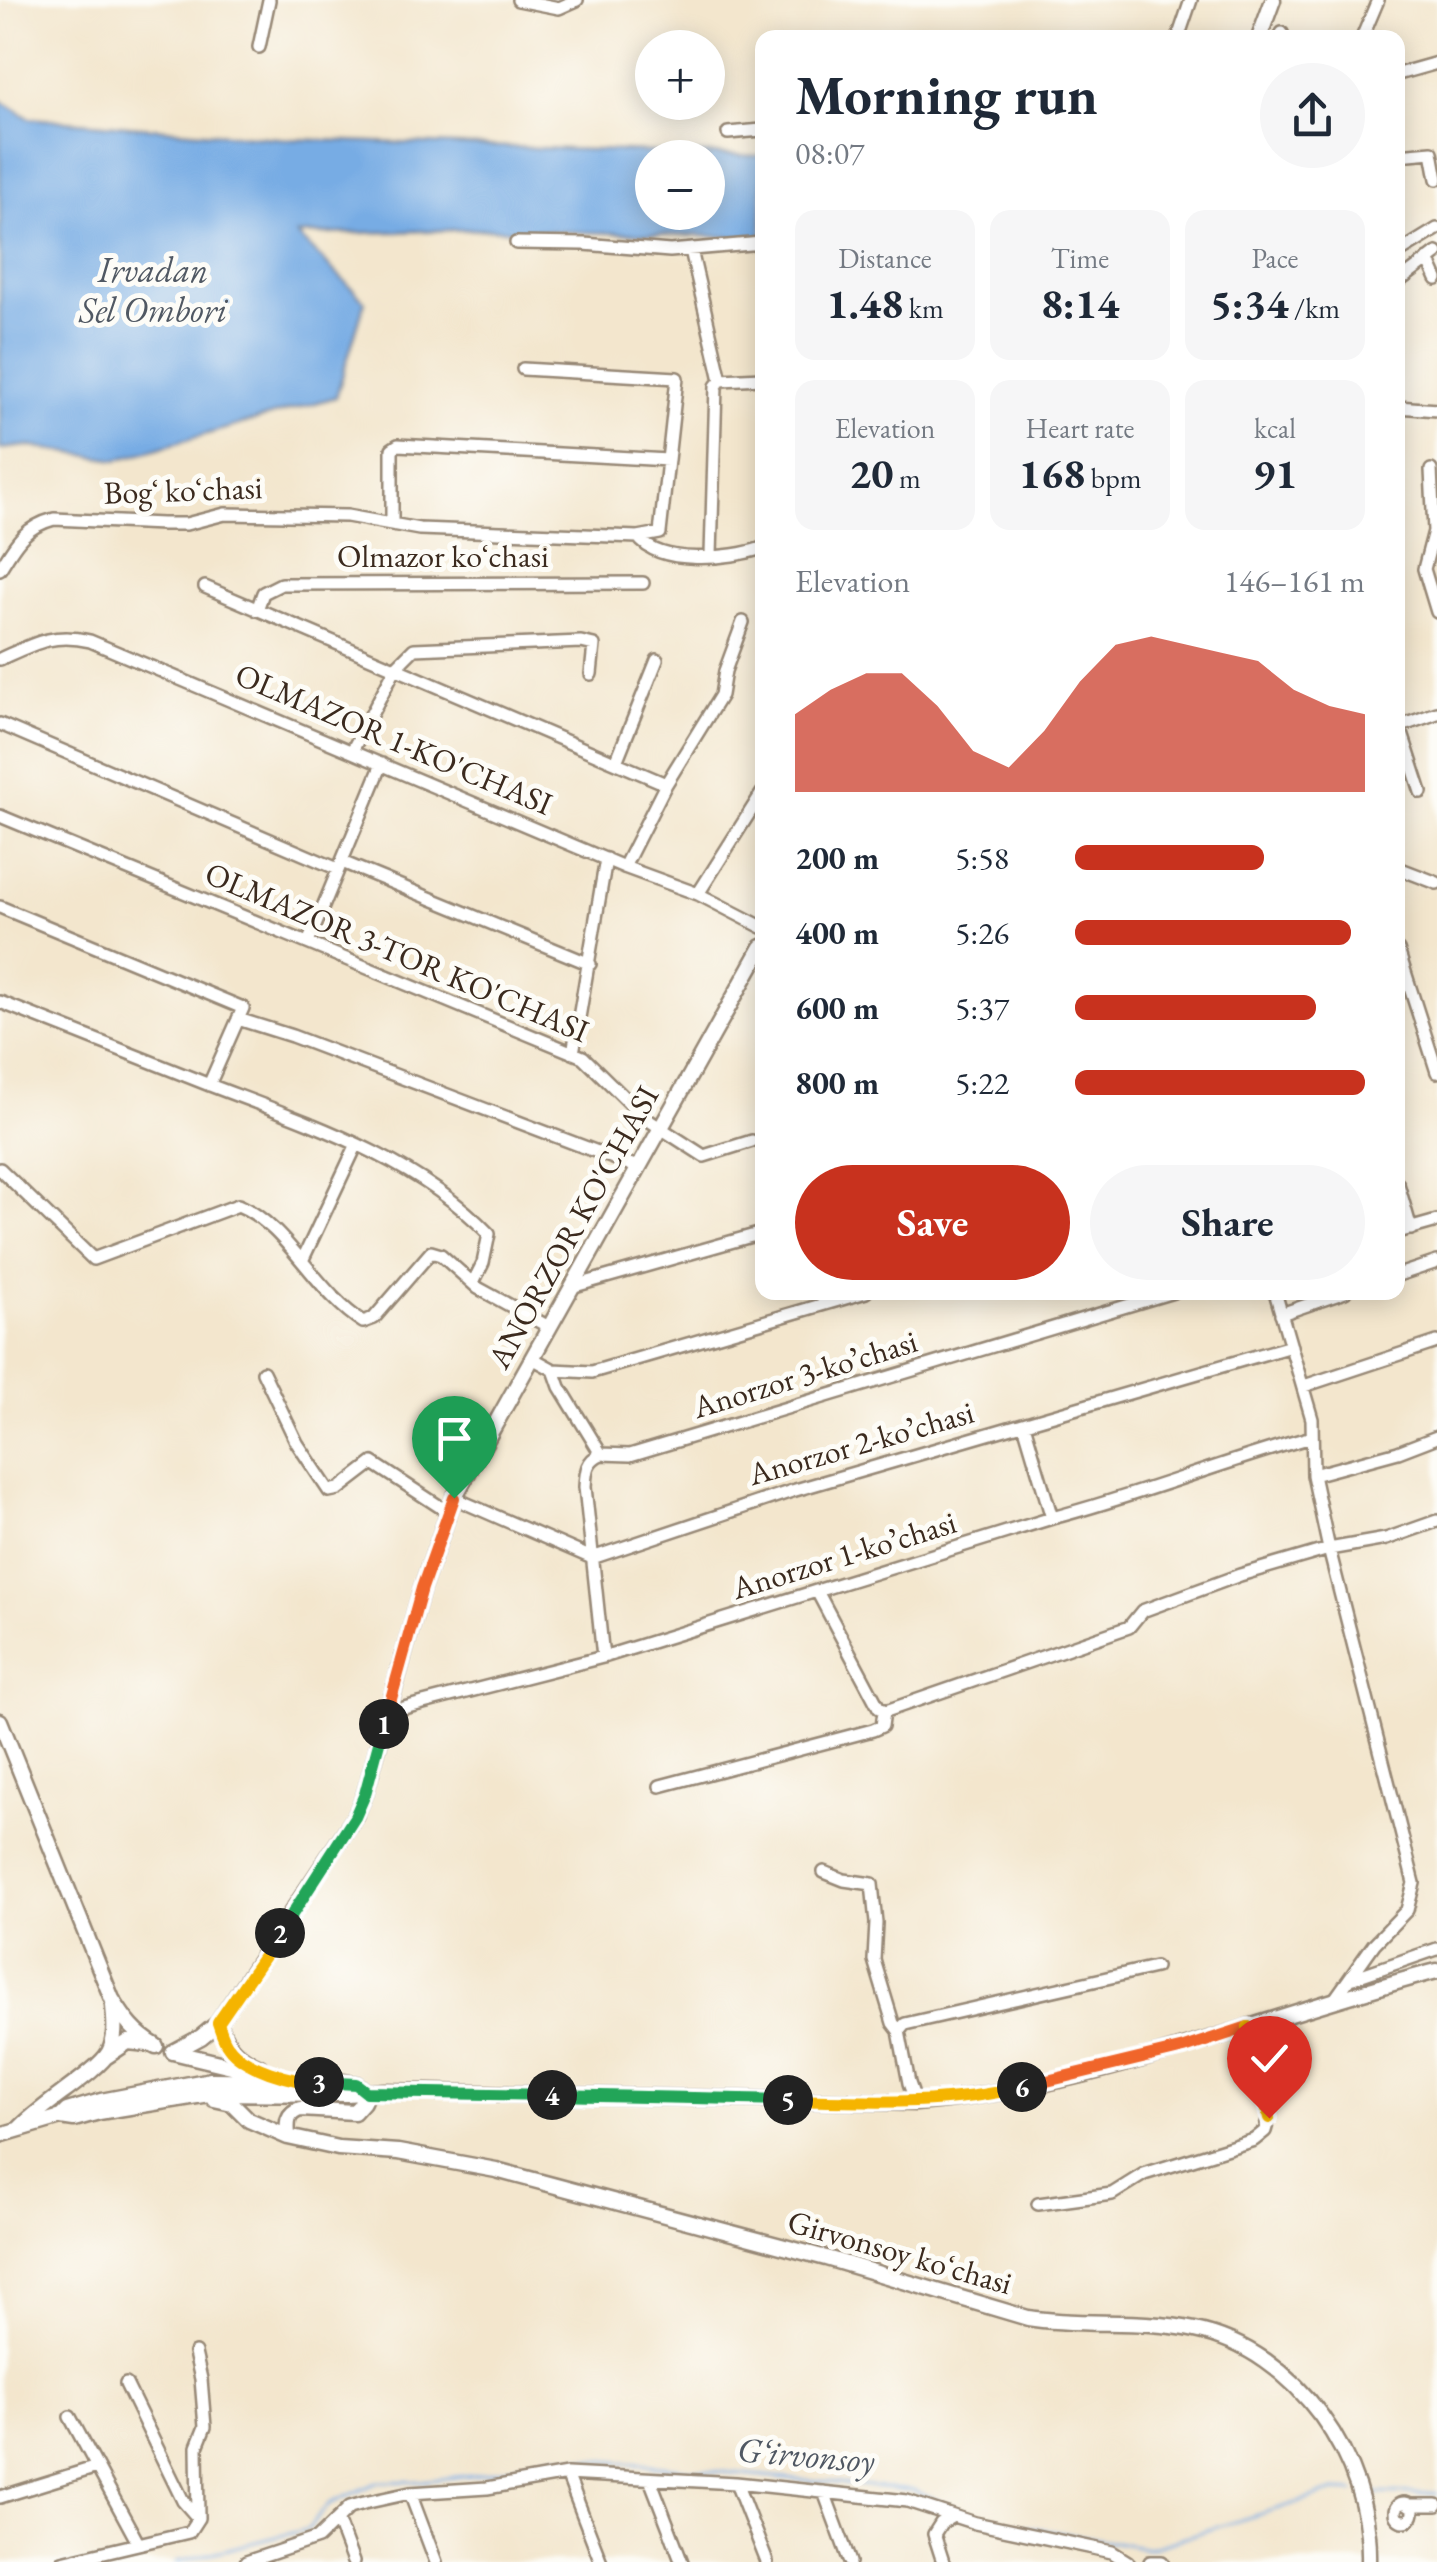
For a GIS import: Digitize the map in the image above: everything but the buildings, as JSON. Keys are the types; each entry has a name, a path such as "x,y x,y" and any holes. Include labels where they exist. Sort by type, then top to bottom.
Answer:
{"main road":[{"path":"1262,30 1274,0"},
{"name":"ANORZOR KO'CHASI","path":"218,2023 355,1817 365,1794 422,1588 451,1505 755,960"},
{"path":"0,1721 112,1999 139,2036 173,2052 294,2081"},
{"path":"64,2116 193,2095 366,2092 916,2103 980,2098 1184,2048 1248,2025 1437,1971"},
{"path":"107,2056 114,2040 112,1999"},
{"path":"173,2052 218,2023 234,2053 294,2081"},
{"path":"18,2129 36,2110 128,2042 156,2046"},
{"path":"0,2135 133,2093 211,2080 343,2082 356,2084 366,2092"},
{"path":"288,2137 288,2118 293,2112 354,2112 366,2092"},
{"path":"60,2094 64,2116"},
{"name":"Girvonsoy koʻchasi","path":"193,2095 232,2103 249,2120 288,2137 338,2148 398,2152 496,2170 826,2258 1028,2318 1059,2323 1163,2325 1207,2333 1238,2344 1282,2375 1318,2414 1348,2458 1369,2533 1369,2562"}],"street":[{"path":"259,47 270,0"},
{"path":"518,0 559,8 578,0"},
{"path":"1181,30 1191,0"},
{"path":"1365,30 1378,0"},
{"path":"1405,72 1437,63"},
{"path":"728,133 755,131"},
{"path":"1405,154 1432,152 1437,180"},
{"path":"1405,250 1437,229"},
{"path":"516,244 691,250 755,244"},
{"path":"691,250 721,380 716,393 711,555"},
{"path":"1405,277 1432,256 1437,279"},
{"path":"524,369 674,376 678,382 660,533 638,537"},
{"path":"721,380 755,378"},
{"path":"1405,405 1437,410"},
{"path":"392,523 392,449 398,444 668,460"},
{"path":"1431,470 1434,531 1424,569 1437,612"},
{"name":"Bogʻ koʻchasi","path":"0,569 22,534 37,524 54,520 186,524 224,514 346,516 419,530 638,537"},
{"path":"638,537 651,551 662,555 711,555 755,549"},
{"name":"Olmazor koʻchasi","path":"257,610 263,592 281,584 643,583"},
{"path":"205,588 666,784"},
{"path":"624,867 666,784 720,695 743,622"},
{"name":"OLMAZOR 1-KO'CHASI","path":"0,658 50,638 67,636 90,641 624,867 698,894 755,924"},
{"path":"352,751 396,667 414,649 580,642 594,645 592,674"},
{"path":"616,762 657,660"},
{"path":"1405,723 1437,713"},
{"path":"0,724 590,964"},
{"path":"1405,746 1420,792"},
{"path":"308,943 382,764"},
{"path":"698,894 755,804"},
{"name":"OLMAZOR 3-TOR KO'CHASI","path":"0,816 583,1057 614,1090 704,1156 752,1141"},
{"path":"573,1053 606,859"},
{"path":"1405,871 1437,882"},
{"path":"0,907 242,1008 210,1084"},
{"path":"1405,972 1437,1072"},
{"path":"0,1002 268,1106 382,1158 443,1195 488,1234 483,1263 473,1284"},
{"path":"238,1019 637,1168"},
{"path":"302,1261 356,1146"},
{"path":"0,1169 93,1258 238,1205 254,1214 302,1261 320,1286 363,1322 374,1318 428,1252 441,1255 473,1284 548,1326"},
{"path":"1405,1208 1411,1229"},
{"path":"1405,1230 1437,1221"},
{"path":"571,1287 755,1235"},
{"path":"1405,1273 1437,1262"},
{"path":"532,1358 554,1370 573,1373 604,1369 839,1300"},
{"name":"Аnorzor 3-koʼchasi","path":"601,1454 630,1455 1146,1300"},
{"path":"1277,1300 1312,1420 1313,1475 1329,1549 1414,1883 1406,1910 1374,1944 1335,1999"},
{"path":"1281,1314 1322,1300"},
{"path":"1304,1386 1437,1342"},
{"name":"Аnorzor 2-koʼchasi","path":"592,1558 792,1490 1291,1346"},
{"path":"554,1370 560,1387 601,1454 586,1467 586,1508 603,1658"},
{"path":"263,1372 297,1443 329,1491 339,1489 372,1463 451,1505 592,1558"},
{"path":"1024,1424 1052,1518"},
{"path":"1313,1475 1437,1437"},
{"name":"Аnorzor 1-koʼchasi","path":"388,1712 603,1658 1052,1518 1105,1505 1233,1459 1312,1438"},
{"path":"884,1711 1129,1627 1142,1611 1240,1575 1329,1549 1386,1539 1437,1521"},
{"path":"818,1593 856,1669 884,1711"},
{"path":"660,1786 873,1730 882,1726 884,1711"},
{"path":"824,1872 872,1884 874,1960 893,2023 899,2031 916,2103"},
{"path":"1353,1978 1431,1948"},
{"path":"899,2031 916,2020 1155,1968"},
{"path":"1038,2204 1112,2194 1144,2174 1254,2140 1265,2130 1269,2118 1248,2025"},
{"path":"62,2562 189,2532 198,2518 197,2447 205,2427 202,2378 195,2353"},
{"path":"126,2384 183,2501 198,2518"},
{"path":"70,2417 138,2543"},
{"path":"0,2496 97,2467"},
{"path":"567,2474 601,2562"},
{"path":"246,2562 264,2560 318,2538 350,2508 410,2493 488,2488 567,2474 736,2483 907,2501 1035,2538 1112,2552 1128,2562"},
{"path":"650,2479 682,2562"},
{"path":"736,2483 767,2562"},
{"path":"824,2492 850,2562"},
{"path":"410,2493 436,2562"},
{"path":"1409,2505 1437,2505"},
{"path":"944,2562 934,2534 941,2523 953,2516"},
{"path":"338,2522 353,2562"},
{"path":"1150,2562 1162,2562"}],"water":[{"name":"Irvadan Sel Ombori","path":"0,100 29,118 290,139 635,151 635,230 725,230 725,155 755,156 755,238 485,229 297,235 365,301 336,397 117,460 26,446 0,449"}],"waterway":[{"name":"G‘irvonsoy","path":"176,2562 308,2529 329,2504 378,2482 488,2473 553,2456 913,2490 979,2518 1149,2548 1335,2491 1354,2492"},
{"name":"G‘irvonsoy","path":"1367,2493 1437,2494"}],"route":[{"path":"454,1498 422,1588 361,1806 218,2023 234,2053 294,2081 343,2082 356,2084 366,2092 916,2103 980,2098 1184,2048 1248,2025 1269,2118"}]}
